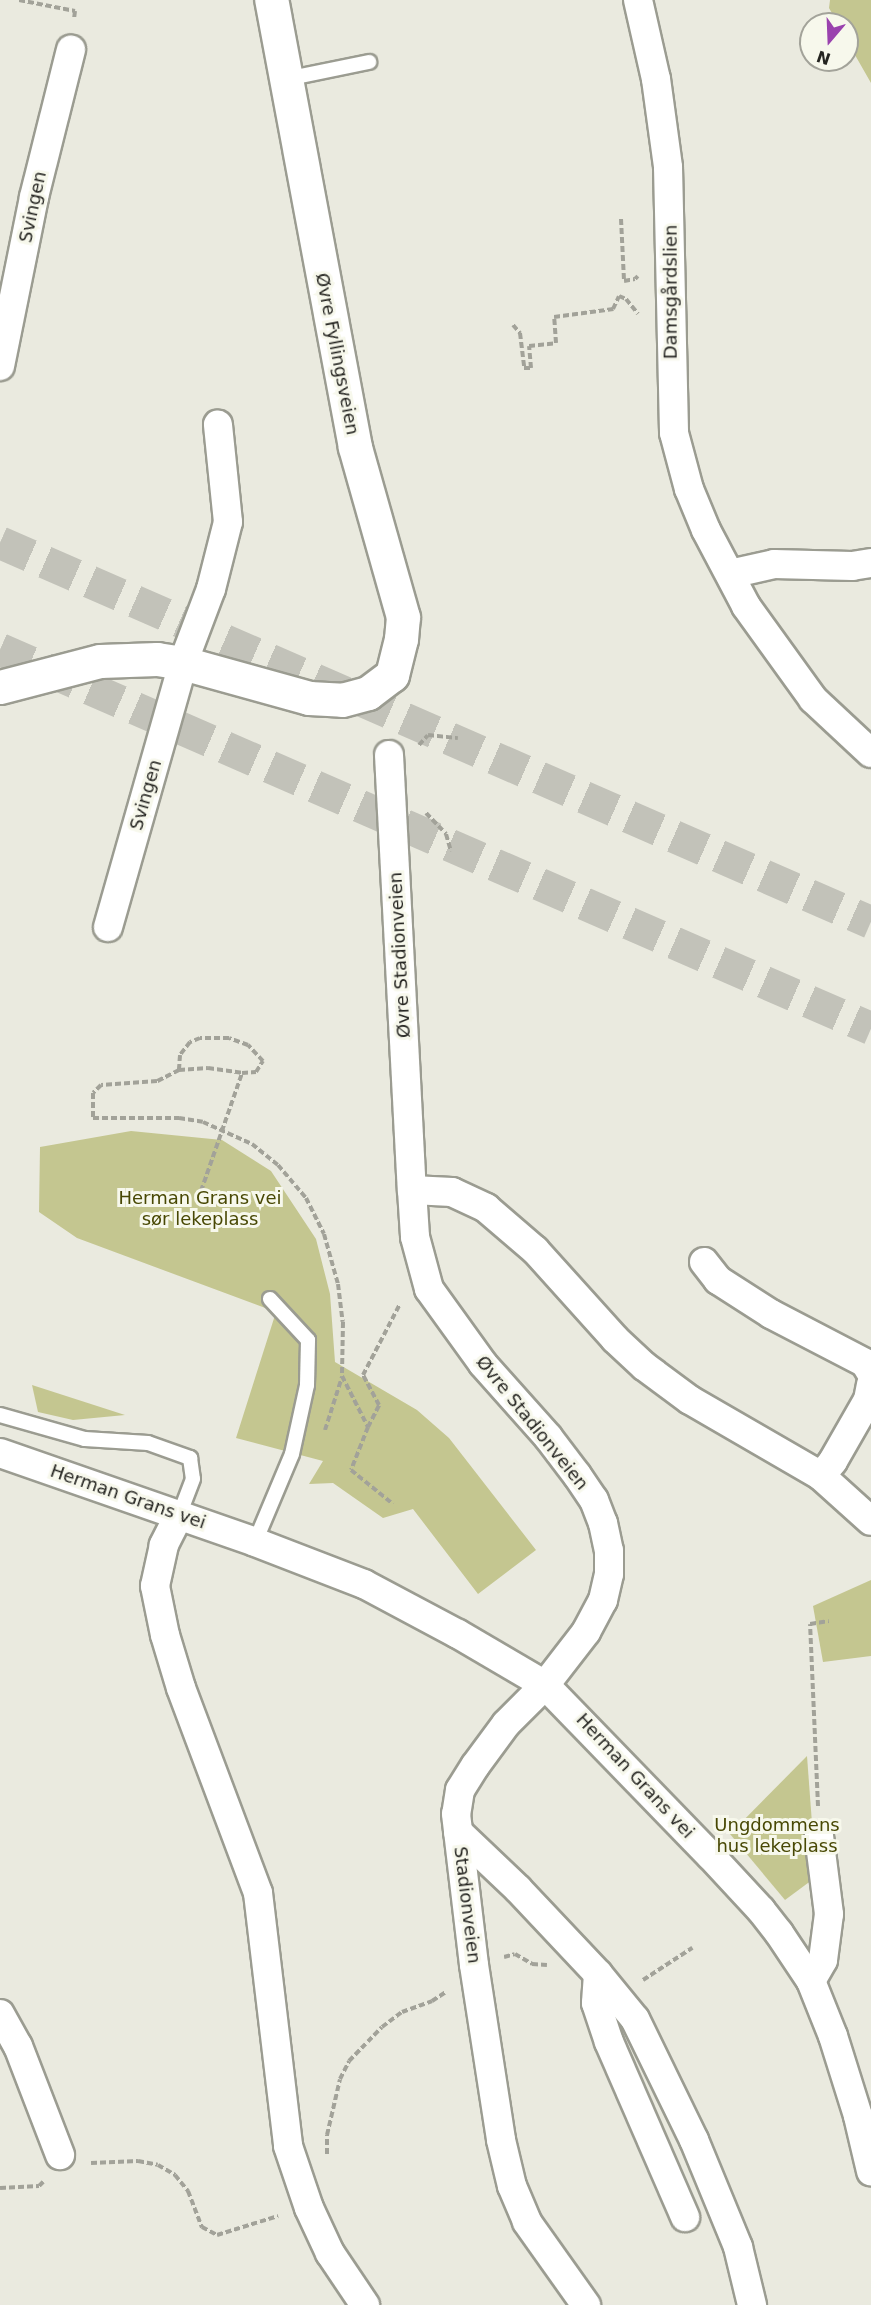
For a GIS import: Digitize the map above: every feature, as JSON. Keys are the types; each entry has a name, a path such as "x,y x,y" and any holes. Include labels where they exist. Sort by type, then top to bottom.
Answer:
{"main road":[{"name":"Øvre Fyllingsveien","path":"183,663 309,698 342,700 368,693 392,675 401,639 403,617 355,447 271,0"},
{"path":"0,687 100,661 157,659 183,663"}],"street":[{"name":"Damsgårdslien","path":"638,0 656,79 668,167 674,433 689,489 706,530 746,606 813,699 871,753"},
{"name":"Svingen","path":"0,366 34,197 70,50"},
{"name":"Svingen","path":"108,927 183,663 211,589 228,522 218,425"},
{"path":"730,574 774,564 852,566 871,563"},
{"name":"Øvre Stadionveien","path":"389,755 412,1190 416,1237 429,1289 483,1364 577,1475 594,1500 603,1523 609,1551 609,1574 603,1600 586,1632 545,1685"},
{"path":"412,1190 452,1192 486,1209 535,1250 615,1339 644,1366 690,1400 821,1476 871,1521"},
{"path":"704,1262 718,1280 771,1314 865,1363 871,1373"},
{"path":"821,1476 868,1400 871,1384"},
{"name":"Herman Grans vei","path":"0,1453 255,1542 364,1584 458,1634 545,1685 761,1910 811,1981 833,2036 858,2116 871,2171"},
{"path":"179,1515 164,1545 155,1586 165,1635 181,1688 258,1893 288,2146 309,2208 330,2253 365,2305"},
{"path":"458,1832 456,1814 460,1791 465,1782 506,1724 545,1685"},
{"name":"Stadionveien","path":"458,1832 518,1889 598,1974"},
{"name":"Stadionveien","path":"458,1832 474,1965 501,2140 512,2186 527,2222 586,2305"},
{"path":"811,1981 823,1960 829,1914 819,1836"},
{"path":"598,1974 596,2003 609,2042 686,2217"},
{"path":"598,1974 635,2019 694,2140 738,2247 752,2305"},
{"path":"0,2014 18,2046 60,2155"}],"lane":[{"path":"286,80 369,62"},
{"path":"255,1542 292,1454 307,1385 308,1340 270,1299"},
{"path":"0,1415 85,1439 148,1443 190,1458 193,1479 179,1515"}],"path":[{"path":"19,0 75,11 74,16"},
{"path":"621,219 624,281 635,279 641,272"},
{"path":"513,325 520,333 524,368 531,368 529,346 556,343 554,317 613,309 619,296 626,299 637,314 643,314"},
{"path":"417,751 423,738 429,735 458,738"},
{"path":"422,810 446,834 451,851"},
{"path":"179,1070 178,1061 185,1047 207,1037 240,1041 261,1056 263,1065 256,1072 242,1073 208,1068 179,1070 162,1080 101,1085 93,1093 93,1118 179,1118 203,1122 223,1129 252,1144 278,1165 306,1198 324,1233 338,1284 343,1322 342,1376 368,1427"},
{"path":"201,1191 242,1073"},
{"path":"393,1504 351,1470 379,1405 363,1375 396,1312"},
{"path":"819,1836 810,1624 829,1621"},
{"path":"645,1978 692,1948"},
{"path":"327,2157 327,2134 340,2079 349,2061 382,2027 402,2012 445,1993 474,1965 515,1954 540,1966 555,1964 577,1952"},
{"path":"0,2188 39,2186 52,2171 60,2155 77,2163 138,2161 158,2165 183,2183 202,2227 217,2235 277,2216"}],"green space":[{"path":"830,0 871,0 871,83 859,62 859,12 831,12 829,8"},
{"name":"Herman Grans vei sør lekeplass","path":"131,1131 222,1140 271,1171 316,1239 330,1294 335,1362 417,1410 449,1438 536,1550 478,1594 413,1509 383,1518 333,1483 309,1484 323,1461 236,1438 276,1312 77,1238 39,1212 40,1147"},
{"path":"32,1385 125,1415 73,1420 38,1412"},
{"path":"871,1580 871,1656 823,1662 813,1606"},
{"name":"Ungdommens hus lekeplass","path":"807,1756 816,1877 785,1900 730,1834"}],"tunnel":[{"path":"0,542 871,922"},
{"path":"0,649 871,1028"}]}
